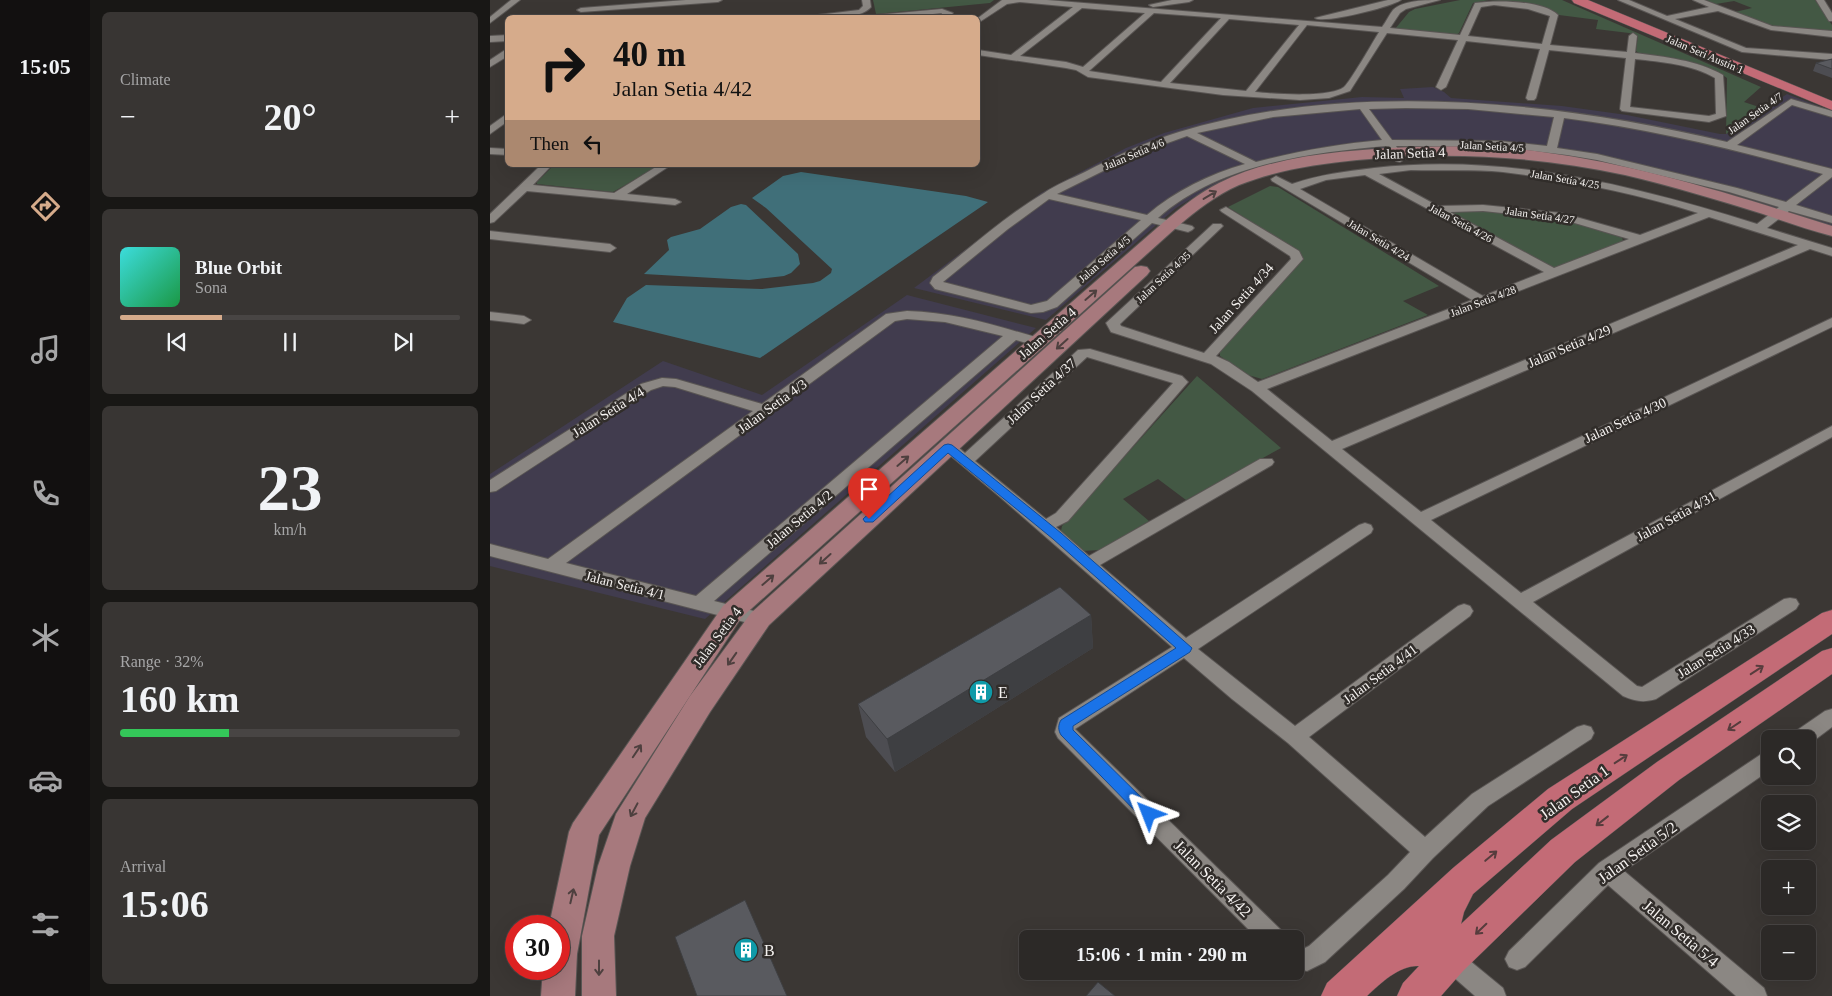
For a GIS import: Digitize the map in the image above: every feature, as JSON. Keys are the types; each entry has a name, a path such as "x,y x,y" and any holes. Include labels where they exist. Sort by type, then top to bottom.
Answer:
{"main road":[{"name":"Jalan Seri Austin 1","path":"1578,0 1832,106"},
{"name":"Jalan Seri Austin 1","path":"1600,0 1832,95"},
{"name":"Jalan Setia 1","path":"1345,991 1464,879 1560,800 1832,620"},
{"path":"1416,996 1450,959 1563,851 1668,771 1832,659"},
{"path":"1450,959 1442,934 1445,910 1464,879"},
{"path":"1345,991 1401,950 1427,948 1450,959"}],"street":[{"path":"490,21 516,0"},
{"path":"576,15 591,0"},
{"path":"581,10 718,0"},
{"path":"866,0 867,7 863,15 942,11 949,13 947,15"},
{"path":"980,20 1005,2 1012,0 1080,6 1325,19 1381,1 1397,0"},
{"path":"1123,0 1132,5 1149,9 1226,18 1384,30 1631,56 1688,63 1720,77 1722,116 1709,119 1625,109 1631,56 1633,36"},
{"path":"1084,71 1149,9 1190,0"},
{"path":"980,53 1066,65 1079,68 1088,74 1249,94 1294,98 1341,93 1347,89 1397,11 1403,7 1436,0"},
{"path":"1622,0 1745,50 1830,57"},
{"path":"1697,0 1771,28 1832,34"},
{"path":"1820,0 1832,19"},
{"path":"1441,86 1480,3 1536,6 1554,15 1531,98"},
{"path":"1012,58 1080,6"},
{"path":"1667,18 1719,8"},
{"path":"1164,84 1226,18"},
{"path":"1249,94 1304,24"},
{"path":"1815,33 1830,57"},
{"path":"490,38 505,38"},
{"path":"490,44 505,43"},
{"path":"490,64 505,54"},
{"name":"Jalan Setia 4/7","path":"1730,146 1789,102 1795,102 1832,114"},
{"name":"Jalan Setia 4/6","path":"1043,308 1031,309 939,286 936,283 937,280 1047,195 1158,142 1251,117 1298,110 1395,104 1508,108 1618,121 1730,146 1832,172"},
{"path":"1362,106 1394,151"},
{"path":"1551,150 1560,114"},
{"path":"490,131 505,118"},
{"path":"1189,133 1253,164"},
{"name":"Jalan Setia 4/5","path":"1043,308 1052,304 1167,204 1226,173 1253,164 1332,148 1394,151 1500,144 1551,150 1621,162 1774,217 1832,220"},
{"name":"Jalan Setia 4","path":"558,996 560,954 584,832 732,612 1037,342 1180,226 1247,190 1316,168 1394,151"},
{"name":"Jalan Setia 4","path":"599,996 598,936 614,866 631,814 700,704 760,619 948,447 1180,226 1194,205 1233,183 1265,172 1312,161 1394,151 1591,172 1832,231"},
{"path":"490,152 505,152"},
{"path":"490,220 545,167"},
{"path":"616,196 663,167"},
{"name":"Jalan Setia 4/25","path":"1291,188 1324,177 1411,167 1500,169 1582,180 1675,202 1708,213 1774,217 1809,245 1832,252"},
{"name":"Jalan Setia 4/26","path":"1367,172 1554,273"},
{"path":"1774,217 1832,172"},
{"name":"Jalan Setia 4/24","path":"1276,180 1482,301"},
{"path":"524,187 675,202"},
{"path":"1047,195 1180,226"},
{"name":"Jalan Setia 4/27","path":"1435,209 1483,208 1562,216 1641,239"},
{"path":"1226,210 1295,254 1297,258"},
{"name":"Jalan Setia 4/28","path":"1257,388 1708,213"},
{"name":"Jalan Setia 4","path":"1774,217 1832,240"},
{"name":"Jalan Setia 4/35","path":"1207,358 1116,329 1113,323 1217,226"},
{"path":"490,235 610,248"},
{"name":"Jalan Setia 4/29","path":"1330,448 1809,245"},
{"name":"Jalan Setia 4/34","path":"1207,358 1297,258"},
{"name":"Jalan Setia 4/3","path":"550,566 891,317 912,314 954,320 1037,342"},
{"path":"490,316 524,320"},
{"name":"Jalan Setia 4/30","path":"1418,520 1832,322"},
{"name":"Jalan Setia 4/2","path":"698,604 1013,335"},
{"name":"Jalan Setia 4/37","path":"966,461 1083,353 1090,353 1181,382 1062,516 1045,526"},
{"path":"1207,358 1224,365 1257,388 1520,602"},
{"name":"Jalan Setia 4/4","path":"490,487 646,387 662,382 676,383 766,410"},
{"name":"Jalan Setia 4/31","path":"1520,602 1832,431"},
{"path":"948,447 1045,526 1185,648 1295,738 1425,851"},
{"path":"1089,564 1266,462"},
{"path":"1185,648 1365,529"},
{"name":"Jalan Setia 4/1","path":"490,550 760,619"},
{"name":"Jalan Setia 4/33","path":"1520,602 1630,691 1640,695 1649,694 1790,604"},
{"name":"Jalan Setia 4/41","path":"1295,738 1464,611"},
{"name":"Jalan Setia 4/42","path":"1185,648 1066,724 1066,732 1265,930"},
{"path":"1813,730 1832,717"},
{"path":"1304,960 1307,960 1317,954 1396,882 1425,851 1480,800 1584,733"},
{"name":"Jalan Setia 5/2","path":"1517,959 1607,870 1761,765"},
{"name":"Jalan Setia 5/4","path":"1607,870 1755,996"},
{"path":"1450,959 1494,996"}],"shaded area":[{"path":"1433,87 1451,98 1562,106 1627,115 1720,134 1726,134 1787,94 1832,111 1832,228 1603,165 1400,149 1241,174 1212,186 1176,208 1046,320 914,288 1041,193 1126,148 1164,133 1253,108 1362,97 1404,98 1400,89"},
{"path":"907,295 1036,328 705,619 490,566 490,474 663,361 762,395"}],"green space":[{"path":"873,0 994,0 990,3 876,14"},
{"path":"1460,0 1489,0 1473,3 1459,33 1456,35 1395,29 1409,12 1415,9"},
{"path":"1489,0 1562,0 1761,87 1744,102 1765,109 1726,134 1727,78 1719,73 1695,63 1655,59 1642,55 1636,51 1638,36 1596,29 1598,20 1559,15 1538,5"},
{"path":"1706,0 1815,0 1832,25 1832,31 1772,26 1735,12 1752,8 1734,1 1716,4"},
{"path":"552,167 657,167 613,192 537,184"},
{"path":"1270,186 1278,187 1439,286 1403,301 1428,315 1262,379 1248,375 1220,356 1220,350 1300,253 1228,207"},
{"path":"1459,210 1504,211 1564,220 1622,236 1623,242 1554,268 1447,212"},
{"path":"1197,376 1281,448 1186,500 1158,479 1123,499 1149,521 1100,550 1083,551 1061,531 1062,526"}],"water":[{"path":"801,172 966,196 988,202 760,358 613,322 627,298 646,285 761,289 813,283 820,281 831,273 832,269 766,208 752,198 783,176"},
{"path":"741,204 746,205 798,254 800,264 791,273 784,276 749,280 644,274 669,250 667,240 671,237 700,229 731,207"}],"building":[{"path":"1832,59 1832,69 1816,63"},
{"path":"1060,587 1091,615 887,739 858,704"},
{"path":"745,900 787,996 697,996 675,937"},
{"path":"1098,982 1115,996 1086,996"}],"place":[{"name":"E","path":"981,692"},
{"name":"B","path":"746,950"}],"route":[{"path":"869,519 948,447 1057,536 1185,648 1066,724 1066,732 1149,814"}]}
